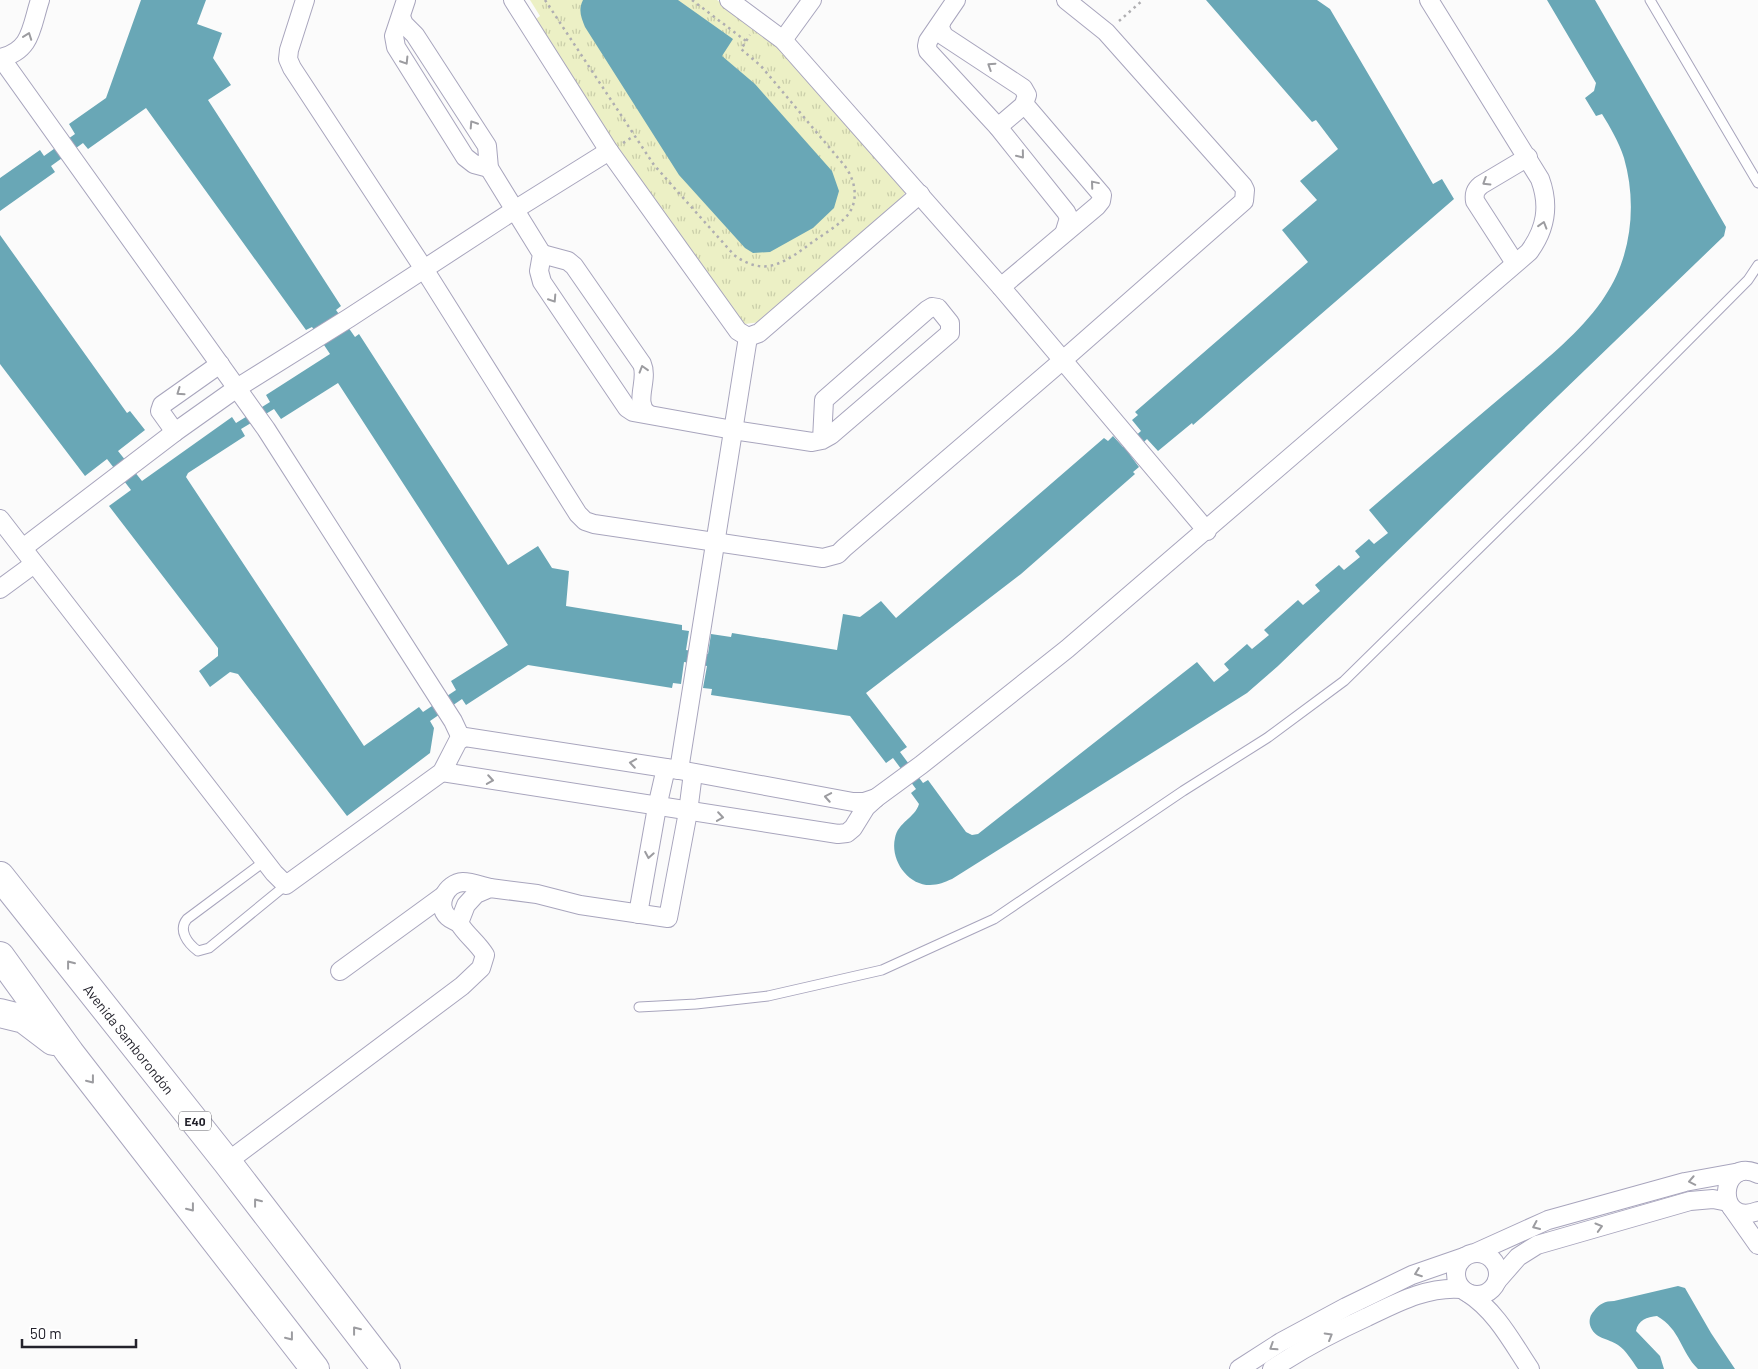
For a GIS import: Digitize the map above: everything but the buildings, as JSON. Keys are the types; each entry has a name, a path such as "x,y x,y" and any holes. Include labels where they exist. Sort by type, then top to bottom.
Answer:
{"highway":[{"name":"Avenida Samborondón","path":"0,876 227,1162 386,1369"},
{"path":"0,956 70,1053 315,1369"},
{"path":"0,1013 24,1020 70,1053"}],"street":[{"path":"40,0 26,43 13,55 0,58 266,429 451,718 461,738"},
{"path":"305,0 289,50 288,59 292,68 424,269 578,514 585,521 594,524 823,558 838,554 1244,201 1246,195 1242,186 1106,32 1066,0"},
{"path":"513,0 609,151 738,331 748,337"},
{"path":"729,0 783,40 1001,287 1207,531"},
{"path":"783,40 812,0"},
{"path":"956,0 928,41 928,51 998,127 1066,212 1069,218 1065,231"},
{"path":"442,772 688,812 838,834 847,833 853,828 866,807 876,798 898,783 1067,649 1207,531 1515,264 1536,243 1544,226 1546,201 1544,188 1536,169 1429,0"},
{"path":"404,8 394,36 396,47 464,157 474,164 489,168"},
{"path":"404,8 404,24 416,35 487,146 489,168 516,208 542,254 539,271 542,282 601,371 627,408 633,412 812,442 822,440 831,435 950,333 950,323 938,308 932,307 927,310 824,400 822,440"},
{"path":"941,23 940,28 944,36 1023,88 1027,95 1025,104 998,127"},
{"path":"1001,287 1065,231 1097,206 1101,201 1102,195 1025,104"},
{"path":"23,548 154,447 236,388 349,318 516,208 609,151"},
{"path":"1515,264 1475,201 1474,196 1477,188 1528,157"},
{"path":"748,337 759,333 920,194"},
{"path":"542,254 568,261 574,266 642,364 645,370 645,377 641,403 644,411 648,414"},
{"path":"638,914 657,807 679,770 748,337"},
{"path":"175,432 160,411 162,405 220,364"},
{"path":"3,530 23,548 265,861 286,885 442,772 461,738"},
{"path":"0,589 34,564"},
{"path":"461,738 470,737 679,770 853,802 864,802 876,798"},
{"path":"340,971 443,896 450,887 463,882 490,888 537,894 580,905 668,918 688,812 679,770"},
{"path":"459,922 466,906 476,894 490,888"},
{"path":"227,1162 462,986 481,968 485,955 478,944 464,932 459,922 449,918 443,909 443,896"},
{"path":"1751,1172 1734,1176 1726,1188 1730,1205 1758,1245"},
{"path":"1239,1369 1281,1342 1346,1307 1412,1275 1470,1255 1548,1220 1685,1182 1751,1172"},
{"path":"1272,1369 1338,1330 1405,1299 1440,1289 1482,1294 1496,1284 1518,1257 1537,1245 1690,1201 1713,1199 1730,1205 1745,1214 1758,1211"},
{"path":"1496,1319 1492,1307 1498,1267 1490,1256 1470,1255 1459,1262 1456,1269 1458,1283 1465,1291 1484,1305 1496,1319 1530,1369"}],"lane":[{"path":"1650,0 1758,183"},
{"path":"639,1007 696,1004 768,996 882,970 994,919 1183,791 1267,738 1344,681 1583,446 1748,280 1758,265"},
{"path":"265,861 187,919 184,924 184,935 193,947 198,950 209,948 286,885"}],"path":[{"path":"545,0 654,165 734,255 746,263 769,266 795,255 845,217 853,206 855,187 850,173 844,165 761,66 741,49 746,41 692,0"},
{"path":"1106,32 1143,0"}],"green space":[{"path":"530,0 717,0 792,57 904,187 905,193 760,322 745,324 740,322 621,153 533,21 540,16"}],"water":[{"path":"141,0 206,0 197,24 222,33 213,58 231,85 208,100 341,306 336,310 355,337 359,334 508,565 538,546 552,568 569,571 566,606 682,625 682,630 689,631 686,650 708,654 711,634 731,637 732,633 837,650 843,614 860,617 881,601 896,618 1104,438 1108,441 1113,436 1123,447 1141,431 1132,420 1138,415 1135,412 1308,262 1282,230 1317,200 1300,181 1338,149 1316,120 1312,122 1206,0 1317,0 1330,9 1433,184 1442,179 1454,199 1193,425 1192,423 1158,451 1147,439 1130,455 1139,467 1133,472 1135,474 1021,574 866,693 907,747 900,752 923,783 928,780 966,832 972,835 978,834 1197,662 1214,682 1229,670 1224,664 1247,644 1252,649 1269,635 1264,630 1298,600 1303,605 1320,591 1315,585 1339,565 1344,570 1360,557 1355,551 1369,539 1374,544 1388,533 1369,510 1556,351 1583,324 1605,296 1621,264 1630,229 1631,211 1628,175 1622,152 1611,129 1602,114 1596,116 1585,98 1594,91 1596,83 1547,0 1595,0 1726,227 1724,236 1278,666 1247,693 952,879 930,885 914,881 908,876 902,869 895,854 895,838 899,828 914,813 919,804 911,793 916,789 893,758 886,763 850,716 711,695 712,689 703,688 707,666 684,662 681,684 673,683 672,688 528,665 466,705 462,699 430,721 434,728 430,753 347,816 238,674 230,672 210,687 199,671 218,656 218,648 109,506 131,490 107,459 85,476 0,364 0,235 127,413 130,411 145,430 118,451 142,481 232,417 236,423 270,402 266,395 330,354 312,327 306,330 146,108 88,149 83,143 51,166 55,172 0,211 0,178 40,150 44,156 75,134 69,124 106,98","holes":["338,383 508,645 451,681 456,690 423,712 419,707 364,746 186,477 188,473 245,436 241,429 274,409 281,419"]},
{"path":"583,0 678,0 733,39 722,56 755,84 832,171 839,191 834,208 813,228 770,252 753,253 745,248 679,175 585,27 580,10"},
{"path":"1678,1286 1685,1288 1711,1333 1735,1369 1698,1369 1687,1355 1676,1334 1657,1316 1644,1320 1639,1324 1636,1331 1660,1356 1664,1369 1638,1369 1621,1347 1598,1336 1592,1330 1591,1316 1602,1303"}]}
